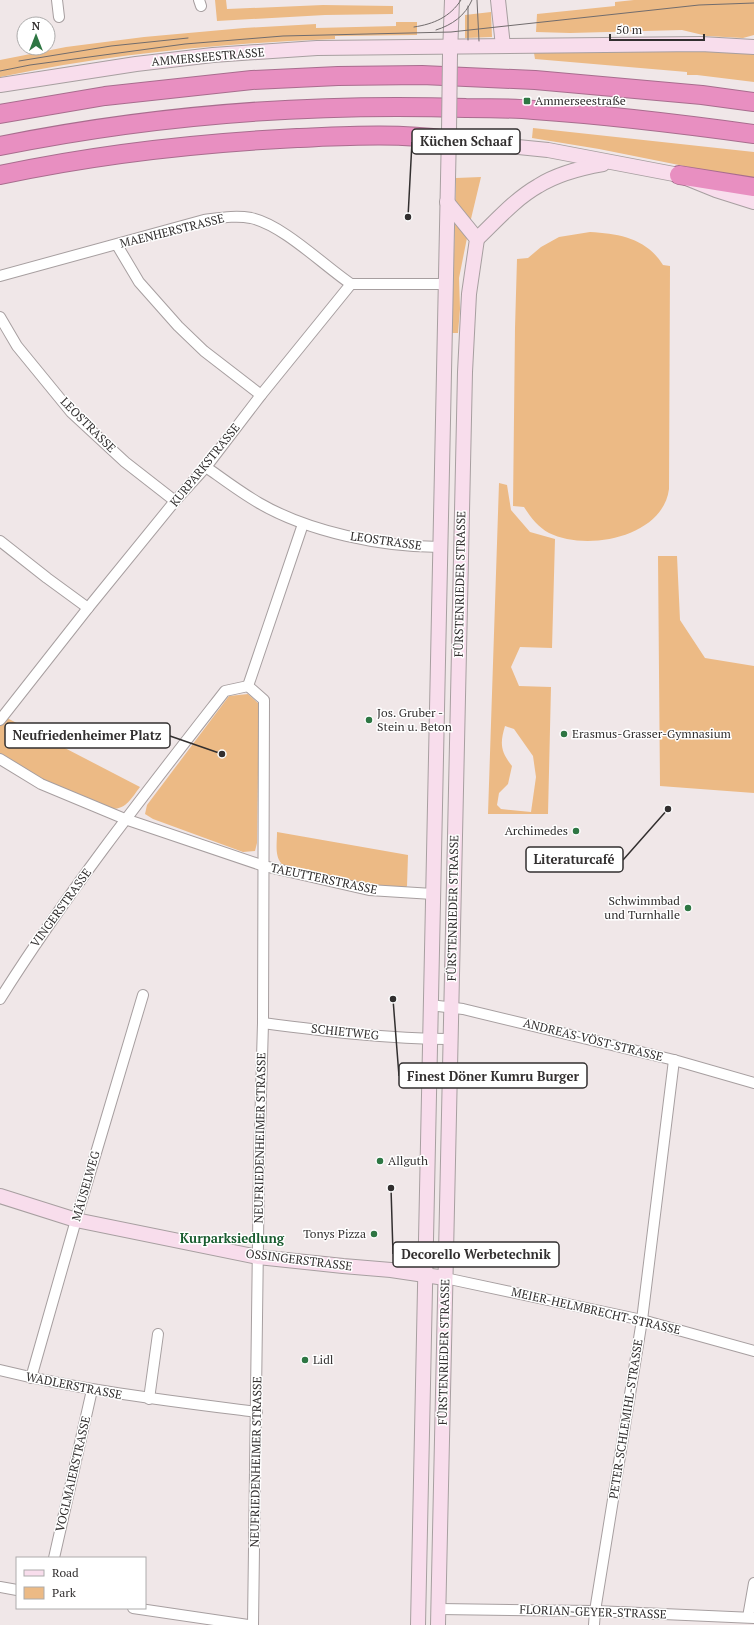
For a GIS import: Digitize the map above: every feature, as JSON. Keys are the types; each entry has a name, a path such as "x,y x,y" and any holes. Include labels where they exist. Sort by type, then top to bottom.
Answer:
{"highway":[{"path":"0,114 112,95 252,80 338,76 422,75 535,80 702,95 754,102"},
{"path":"0,146 62,133 199,116 352,107 422,106 534,110 685,124 754,134"},
{"path":"0,175 59,162 157,150 251,141 359,136 448,135"},
{"path":"679,175 754,187"}],"main road":[{"name":"FÜRSTENRIEDER STRASSE","path":"438,1625 435,1277 430,1004 452,0"},
{"path":"498,0 503,46"},
{"name":"AMMERSEESTRASSE","path":"0,85 136,64 213,55 317,48 450,50 503,46 701,44 754,47"},
{"path":"448,135 548,150 679,175 716,190 754,202"},
{"path":"447,202 477,239 521,199 538,186 571,171 611,162"},
{"name":"FÜRSTENRIEDER STRASSE","path":"418,1625 435,1277 450,1039 465,372 469,294 477,239"},
{"name":"OSSINGERSTRASSE","path":"0,1196 76,1220 258,1257 391,1270 435,1277"}],"street":[{"path":"57,0 59,17"},
{"name":"MAENHERSTRASSE","path":"0,276 204,220 229,217 250,218 280,230 351,284"},
{"path":"116,245 139,282 178,326 204,351 261,395"},
{"path":"351,284 446,284"},
{"name":"KURPARKSTRASSE","path":"0,720 175,501 206,467 261,395 351,284"},
{"name":"LEOSTRASSE","path":"0,317 17,346 71,412 125,462 175,501"},
{"name":"LEOSTRASSE","path":"206,467 259,503 303,524 367,540 440,547"},
{"path":"248,686 303,524"},
{"path":"0,541 88,608"},
{"name":"VINGERSTRASSE","path":"0,999 34,945 125,819 226,691 248,686"},
{"name":"NEUFRIEDENHEIMER STRASSE","path":"248,686 264,700 263,1023 259,1165 257,1412 253,1625"},
{"path":"0,759 41,784 125,819"},
{"name":"TAEUTTERSTRASSE","path":"125,819 264,866 369,890 433,894"},
{"name":"MÄUSELWEG","path":"31,1378 143,995"},
{"name":"ANDREAS-VÖST-STRASSE","path":"430,1004 463,1009 674,1060 754,1082"},
{"name":"SCHIETWEG","path":"263,1023 343,1033 450,1039"},
{"name":"PETER-SCHLEMIHL-STRASSE","path":"594,1625 595,1610 642,1320 674,1060"},
{"name":"MEIER-HELMBRECHT-STRASSE","path":"435,1277 642,1320 754,1351"},
{"path":"149,1399 158,1334"},
{"name":"WADLERSTRASSE","path":"0,1370 31,1378 92,1390 149,1399 257,1412"},
{"name":"VOGLMAIERSTRASSE","path":"54,1557 92,1390"},
{"path":"751,1618 754,1583"},
{"path":"0,1587 16,1590"},
{"path":"140,1609 248,1625"},
{"name":"FLORIAN-GEYER-STRASSE","path":"439,1609 595,1610 751,1618"}],"green space":[{"path":"215,0 226,0 227,9 323,5 393,6 393,14 325,15 217,21"},
{"path":"634,0 754,0 754,35 743,38 707,36 682,30 570,33 536,32 537,14 615,6 615,2"},
{"path":"491,12 492,37 465,38 465,15"},
{"path":"396,22 417,22 417,35 335,36 335,39 251,43 167,51 83,62 0,77 0,60 20,56 56,56 56,49 66,47 144,37 244,28 316,24 316,28 396,26"},
{"path":"683,50 754,54 754,82 687,75 687,72 535,59 534,53"},
{"path":"533,128 754,152 754,180 599,149 532,138"},
{"path":"481,177 459,278 460,309 458,333 452,333 456,178"},
{"path":"590,232 612,234 631,239 649,249 663,265 670,266 669,489 664,505 653,519 638,529 621,536 602,540 583,541 565,539 549,533 535,522 524,507 513,506 515,328 517,259 528,258 541,247 559,237"},
{"path":"499,483 507,485 511,510 530,532 555,539 552,648 520,647 511,667 519,686 551,687 548,814 488,814","holes":["505,726 514,729 533,756 536,777 531,812 501,809 497,805 499,793 508,784 512,766 503,751 503,732"]},
{"path":"658,556 677,556 680,620 705,658 754,666 754,793 660,786"},
{"path":"248,694 259,704 257,843 255,851 243,852 153,819 145,814 147,805 229,696"},
{"path":"7,718 140,787 125,805 112,809 44,780 0,754 0,726"},
{"path":"277,832 408,855 407,886 404,890 370,886 284,866 277,855"}],"tram line":[{"path":"414,27 441,19 452,11 461,0"},
{"path":"436,30 453,23 466,11 472,0"},
{"path":"477,0 479,41"},
{"path":"0,71 30,65 185,44 283,36 451,32 699,5 754,3"},
{"path":"468,6 468,40"},
{"path":"19,61 111,46 188,38"}],"place":[{"name":"Ammerseestraße","path":"527,101"},
{"name":"Küchen Schaaf","path":"408,217"},
{"name":"Jos. Gruber - Stein u. Beton","path":"369,720"},
{"name":"Erasmus-Grasser-Gymnasium","path":"564,734"},
{"name":"Neufriedenheimer Platz","path":"222,754"},
{"name":"Literaturcafé","path":"668,809"},
{"name":"Archimedes","path":"576,831"},
{"name":"Schwimmbad und Turnhalle","path":"688,908"},
{"name":"Finest Döner Kumru Burger","path":"393,999"},
{"name":"Allguth","path":"380,1161"},
{"name":"Decorello Werbetechnik","path":"391,1188"},
{"name":"Tonys Pizza","path":"374,1234"},
{"name":"Lidl","path":"305,1360"}],"district":[{"name":"Kurparksiedlung","path":"232,1238"}]}
